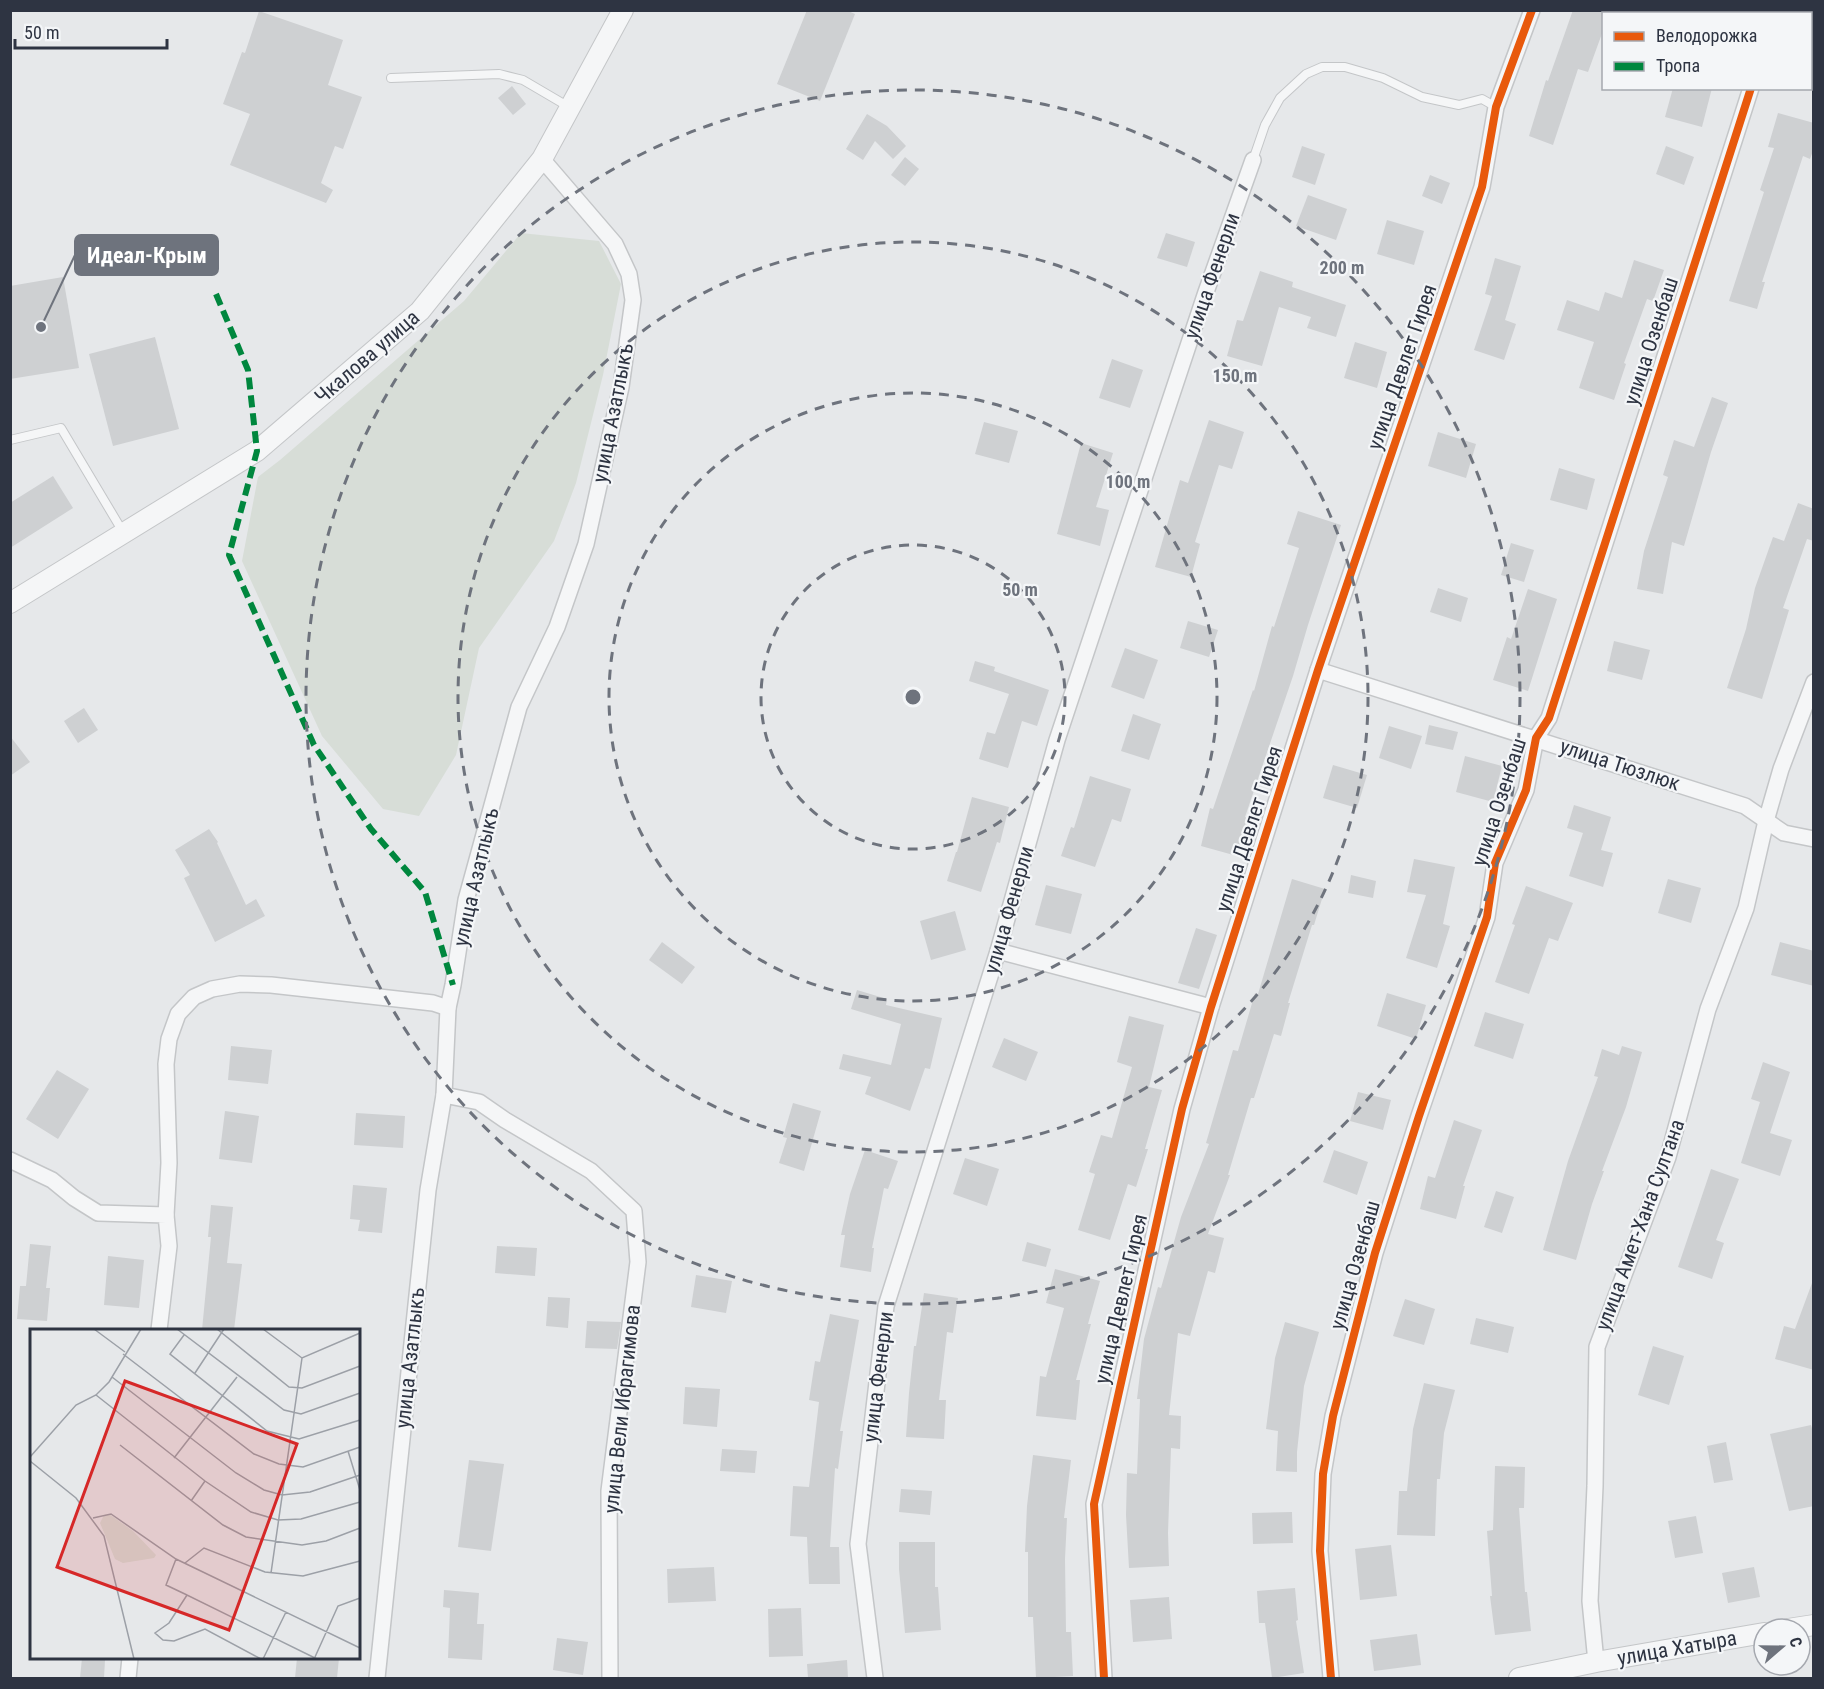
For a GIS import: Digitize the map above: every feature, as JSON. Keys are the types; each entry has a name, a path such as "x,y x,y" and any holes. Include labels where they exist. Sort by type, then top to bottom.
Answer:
{"street":[{"name":"Чкалова улица","path":"10,603 257,451 420,311 542,159 623,10"},
{"name":"улица Девлет Гирея","path":"1104,1678 1094,1504 1182,1110 1211,1007 1318,670 1482,187 1496,107 1532,10"},
{"name":"улица Озенбаш","path":"1331,1678 1320,1551 1323,1474 1333,1416 1375,1253 1487,917 1495,863 1526,790 1536,738 1549,718 1750,90"},
{"name":"улица Азатлыкъ","path":"377,1678 428,1190 444,1095 448,1008 466,900 519,707 557,627 586,544 621,387 633,300 629,274 615,244 542,159"},
{"name":"улица Фенерли","path":"875,1678 858,1544 886,1306 998,951 1057,740 1206,292 1253,160"},
{"name":"улица Тюзлюк","path":"1318,670 1745,806 1784,833 1814,839"},
{"name":"улица Амет-Хана Султана","path":"1599,1670 1590,1601 1595,1486 1597,1347 1668,1157 1708,1009 1746,908 1766,821 1781,769 1814,682"},
{"path":"998,951 1211,1007"},
{"path":"159,1329 169,1246 166,1215 170,1163 166,1064 170,1039 178,1014 194,997 212,989 240,984 271,985 433,1003 448,1008"},
{"name":"улица Вели Ибрагимова","path":"444,1095 479,1102 591,1171 634,1211 638,1262 609,1491 610,1678"},
{"path":"10,1160 52,1180 74,1198 98,1213 166,1215"},
{"name":"улица Хатыра","path":"1519,1678 1599,1670 1752,1636"},
{"path":"128,1678 130,1659"}],"lane":[{"path":"1253,160 1265,125 1280,98 1306,74 1322,67 1346,67 1383,78 1422,97 1459,105 1482,99 1496,107"},
{"path":"391,78 499,74 524,80 570,107"},
{"path":"10,440 61,428 124,533"}],"shaded area":[{"path":"521,233 599,241 621,284 603,375 576,483 554,541 479,648 456,755 419,816 383,809 322,736 242,561 258,477 464,301"}],"building":[{"path":"807,10 846,10 855,14 820,101 777,84"},
{"path":"1573,10 1609,10 1602,12 1602,34 1588,72 1578,69 1553,145 1529,136 1546,80 1548,81"},
{"path":"259,11 343,40 328,85 362,97 343,149 335,146 321,183 333,190 326,203 230,165 250,114 223,104 242,52 245,53"},
{"path":"512,86 526,104 513,115 498,98"},
{"path":"1672,90 1711,90 1702,127 1665,117"},
{"path":"1778,113 1814,123 1814,148 1810,159 1803,156 1762,282 1765,282 1757,309 1729,301 1764,192 1760,190 1774,148 1768,147"},
{"path":"867,114 887,126 906,146 893,159 875,141 863,160 846,149"},
{"path":"1302,146 1325,154 1315,185 1292,177"},
{"path":"1666,146 1694,157 1684,185 1656,174"},
{"path":"905,157 919,169 905,186 891,175"},
{"path":"1430,175 1450,183 1442,204 1422,196"},
{"path":"1308,195 1347,209 1336,240 1296,226"},
{"path":"1387,220 1424,231 1414,265 1377,254"},
{"path":"1166,233 1195,242 1187,267 1157,258"},
{"path":"1495,258 1521,266 1505,320 1516,324 1504,360 1474,350 1492,296 1485,294"},
{"path":"1634,260 1664,270 1653,301 1647,299 1624,363 1626,364 1614,400 1579,388 1594,342 1557,330 1567,300 1599,311 1605,292 1622,298"},
{"path":"1260,271 1293,282 1292,287 1346,305 1336,337 1307,328 1311,317 1279,307 1262,366 1227,356 1237,320 1243,321"},
{"path":"63,277 79,368 10,379 10,286"},
{"path":"155,337 179,429 113,446 89,354"},
{"path":"1355,342 1387,352 1377,388 1344,378"},
{"path":"1112,359 1143,370 1130,408 1099,398"},
{"path":"1712,397 1728,403 1711,452 1684,546 1672,542 1663,594 1637,589 1644,551 1668,477 1663,475 1674,440 1694,447"},
{"path":"1209,420 1244,432 1232,469 1219,465 1195,542 1200,544 1191,577 1155,567 1180,480 1188,483"},
{"path":"984,422 1018,431 1009,463 975,454"},
{"path":"1438,432 1476,444 1466,478 1428,466"},
{"path":"1081,443 1113,453 1096,507 1109,510 1100,546 1057,534"},
{"path":"1559,468 1595,479 1587,510 1550,500"},
{"path":"53,476 73,508 10,548 10,503"},
{"path":"1798,503 1814,509 1814,541 1807,539 1783,608 1789,610 1762,699 1727,688 1746,629 1755,588 1773,537 1784,541"},
{"path":"1298,511 1341,525 1245,817 1247,818 1237,856 1201,846 1210,808 1213,809 1254,691 1272,626 1274,627 1299,548 1287,544"},
{"path":"1511,543 1534,550 1524,582 1501,575"},
{"path":"1438,588 1468,598 1461,622 1430,612"},
{"path":"1528,589 1557,599 1528,691 1493,680 1507,637 1511,639"},
{"path":"1188,621 1218,630 1209,657 1180,648"},
{"path":"1614,641 1650,650 1642,680 1607,671"},
{"path":"1125,648 1158,660 1144,699 1111,687"},
{"path":"975,661 995,667 994,671 1049,690 1037,726 1022,721 1008,768 979,759 987,732 995,734 1009,694 969,681"},
{"path":"84,708 98,730 78,743 64,721"},
{"path":"1133,714 1161,724 1149,760 1121,751"},
{"path":"1429,725 1458,732 1453,750 1425,744"},
{"path":"1389,726 1422,736 1411,769 1379,758"},
{"path":"10,736 30,762 10,776"},
{"path":"1465,756 1502,766 1493,802 1456,792"},
{"path":"1333,765 1367,775 1357,808 1323,798"},
{"path":"1090,776 1131,789 1121,822 1112,819 1095,867 1061,856 1071,827 1074,828"},
{"path":"972,797 1009,807 1000,843 997,842 981,892 947,881"},
{"path":"1574,805 1611,817 1601,850 1613,853 1603,887 1569,876 1583,833 1567,828"},
{"path":"209,829 218,842 246,905 256,899 265,916 215,942 184,878 190,875 175,850"},
{"path":"1414,859 1455,867 1443,924 1450,926 1437,968 1406,958 1426,895 1407,892"},
{"path":"1351,875 1376,881 1373,898 1348,893"},
{"path":"1292,879 1325,889 1288,1003 1290,1003 1281,1036 1274,1034 1254,1098 1251,1098 1228,1175 1230,1175 1208,1234 1224,1238 1215,1273 1208,1271 1190,1336 1178,1333 1169,1415 1181,1416 1180,1449 1171,1448 1169,1566 1129,1568 1126,1515 1127,1473 1137,1474 1140,1399 1137,1399 1144,1339 1181,1217 1209,1144 1206,1143 1233,1050 1238,1051 1255,993 1258,994"},
{"path":"1668,879 1701,888 1691,923 1658,913"},
{"path":"1046,885 1082,894 1071,934 1035,925"},
{"path":"1526,886 1573,903 1558,941 1549,938 1529,994 1495,982"},
{"path":"955,911 966,950 931,960 920,921"},
{"path":"1196,928 1217,935 1199,989 1178,983"},
{"path":"662,942 695,967 682,984 649,960"},
{"path":"1780,942 1814,951 1814,986 1771,975"},
{"path":"857,990 887,999 886,1005 942,1018 930,1069 925,1068 910,1111 865,1094 871,1077 839,1069 843,1054 891,1065 901,1024 851,1009"},
{"path":"1387,993 1426,1005 1416,1039 1377,1026"},
{"path":"1485,1012 1524,1024 1513,1059 1474,1046"},
{"path":"1129,1016 1164,1025 1149,1087 1162,1090 1136,1187 1128,1184 1110,1240 1078,1230 1095,1174 1089,1172 1101,1135 1112,1138 1132,1067 1117,1062"},
{"path":"1004,1038 1038,1052 1026,1081 992,1067"},
{"path":"231,1046 272,1050 268,1084 228,1080"},
{"path":"1622,1046 1642,1052 1626,1107 1602,1171 1604,1171 1576,1260 1543,1250 1568,1161 1598,1077 1594,1076 1602,1049 1619,1055"},
{"path":"1763,1062 1790,1072 1770,1133 1792,1140 1780,1176 1741,1163 1760,1102 1751,1099"},
{"path":"57,1070 89,1089 58,1139 26,1119"},
{"path":"1358,1092 1391,1100 1383,1130 1350,1121"},
{"path":"793,1103 821,1111 804,1171 779,1163 787,1138 783,1137"},
{"path":"225,1111 259,1116 252,1163 219,1159"},
{"path":"356,1113 405,1116 403,1148 354,1145"},
{"path":"1454,1120 1482,1130 1463,1186 1465,1186 1456,1219 1420,1209 1428,1176 1435,1178"},
{"path":"865,1150 898,1161 888,1189 884,1188 872,1248 874,1248 871,1272 840,1267 845,1235 841,1235 850,1194"},
{"path":"1334,1150 1368,1162 1357,1195 1323,1182"},
{"path":"965,1158 999,1169 987,1206 953,1194"},
{"path":"1711,1169 1739,1179 1716,1240 1724,1243 1712,1279 1678,1267"},
{"path":"353,1185 387,1188 382,1233 358,1231 360,1220 350,1219"},
{"path":"1496,1191 1514,1197 1502,1233 1484,1227"},
{"path":"211,1205 233,1207 227,1263 242,1264 234,1329 202,1329 211,1237 208,1237"},
{"path":"1027,1242 1051,1249 1046,1267 1022,1261"},
{"path":"30,1244 51,1246 46,1288 50,1288 47,1321 17,1319 20,1286 26,1286"},
{"path":"497,1246 537,1248 535,1276 495,1273"},
{"path":"108,1256 144,1260 139,1308 104,1305"},
{"path":"1055,1269 1100,1281 1076,1380 1080,1380 1076,1420 1036,1416 1040,1376 1046,1377 1064,1308 1046,1303"},
{"path":"696,1275 732,1281 726,1313 691,1307"},
{"path":"1812,1283 1814,1283 1814,1370 1775,1359 1784,1326 1795,1329"},
{"path":"924,1293 958,1298 953,1333 947,1332 939,1400 946,1400 944,1439 906,1437 914,1346 916,1346"},
{"path":"548,1297 570,1298 568,1328 546,1326"},
{"path":"1405,1299 1435,1309 1424,1345 1393,1336"},
{"path":"830,1314 859,1320 840,1431 843,1431 838,1469 835,1468 830,1547 839,1547 840,1584 809,1584 807,1537 790,1536 793,1486 809,1487 819,1402 809,1400 815,1361 820,1362"},
{"path":"1476,1318 1514,1327 1508,1353 1470,1344"},
{"path":"587,1321 621,1322 617,1349 585,1348"},
{"path":"1285,1322 1319,1332 1304,1386 1297,1472 1276,1471 1278,1431 1266,1429 1275,1358"},
{"path":"1653,1346 1684,1356 1669,1405 1638,1395"},
{"path":"1424,1383 1455,1390 1444,1433 1440,1479 1437,1479 1435,1536 1397,1535 1399,1491 1407,1491 1413,1429"},
{"path":"685,1387 720,1389 717,1427 683,1424"},
{"path":"1811,1425 1814,1435 1814,1506 1789,1511 1770,1434"},
{"path":"1726,1442 1733,1480 1714,1483 1707,1446"},
{"path":"722,1449 757,1451 755,1473 720,1471"},
{"path":"1033,1455 1071,1460 1064,1518 1067,1518 1066,1632 1071,1632 1073,1676 1036,1678 1033,1617 1028,1617 1028,1552 1025,1552"},
{"path":"469,1460 504,1464 491,1551 458,1547"},
{"path":"1495,1466 1525,1467 1524,1508 1519,1508 1525,1592 1527,1592 1531,1631 1495,1635 1490,1596 1492,1596 1487,1531 1493,1530"},
{"path":"901,1489 932,1491 930,1515 899,1512"},
{"path":"1292,1512 1293,1543 1253,1544 1252,1513"},
{"path":"1696,1516 1703,1553 1675,1558 1668,1521"},
{"path":"899,1542 935,1542 935,1587 938,1587 941,1630 905,1633"},
{"path":"1391,1545 1397,1596 1360,1600 1355,1549"},
{"path":"714,1567 716,1601 668,1603 667,1569"},
{"path":"1754,1567 1760,1597 1728,1603 1722,1573"},
{"path":"1295,1588 1298,1620 1296,1621 1304,1673 1272,1678 1265,1623 1259,1623 1257,1591"},
{"path":"444,1590 479,1593 477,1624 484,1624 482,1660 448,1658 450,1608 443,1607"},
{"path":"1169,1597 1172,1639 1133,1642 1130,1600"},
{"path":"801,1608 803,1656 769,1657 768,1609"},
{"path":"1417,1634 1421,1665 1374,1671 1370,1640"},
{"path":"557,1638 588,1642 583,1675 553,1670"},
{"path":"82,1659 105,1660 104,1678 80,1678"},
{"path":"297,1659 339,1659 337,1678 295,1678"},
{"path":"847,1660 848,1678 808,1678 807,1664"}],"marked path":[{"path":"216,294 248,370 257,451 229,555 314,745 371,829 425,892 453,985"}],"cycle path":[{"path":"1104,1678 1094,1504 1182,1109 1211,1007 1318,670 1482,187 1496,107 1532,10"},
{"path":"1331,1678 1320,1551 1323,1474 1333,1416 1375,1253 1487,917 1495,863 1526,790 1536,738 1549,718 1750,90"}],"place":[{"name":"Идеал-Крым","path":"41,327"}]}
